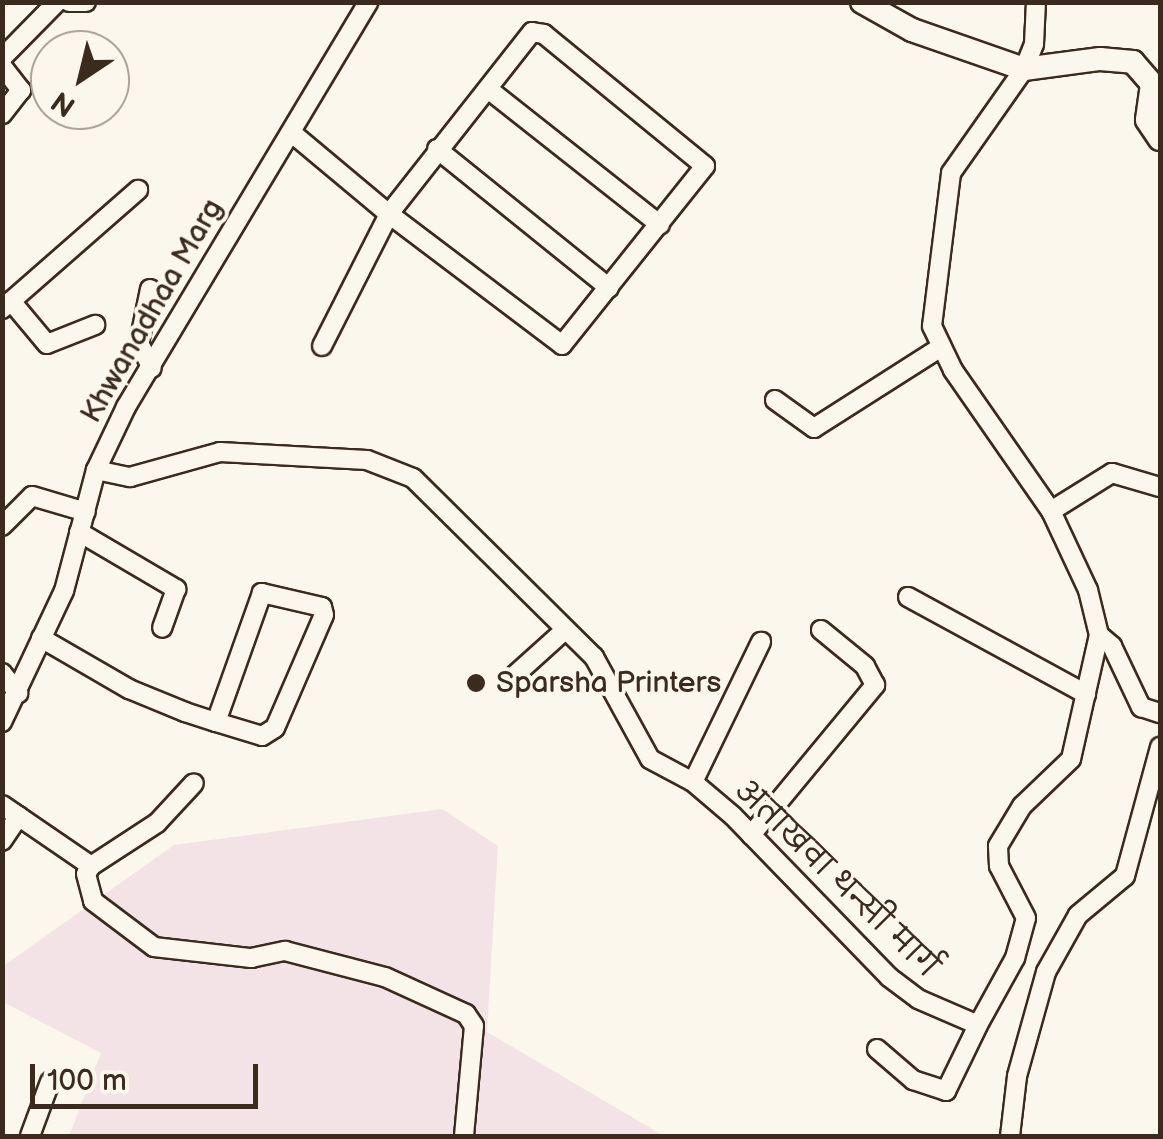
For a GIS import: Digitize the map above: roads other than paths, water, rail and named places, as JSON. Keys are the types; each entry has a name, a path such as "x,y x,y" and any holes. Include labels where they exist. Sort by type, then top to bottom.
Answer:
{"street":[{"path":"2,58 57,2"},
{"path":"68,2 86,2"},
{"name":"Khwanadhaa Marg","path":"2,722 64,592 96,470 368,2"},
{"path":"862,2 912,30 1024,68 1100,59 1133,62 1152,84 1147,120 1160,139"},
{"path":"877,1049 912,1080 946,1091 1015,958 1026,918 998,866 998,846 1022,806 1072,759 1099,634 1088,590 1052,511 941,347 932,300 951,173 1024,68 1034,44 1036,2"},
{"path":"292,132 390,214 554,342 569,341 705,166 544,34 532,32 390,214 322,346"},
{"path":"2,66 21,90 2,114"},
{"path":"488,89 660,225"},
{"path":"437,149 610,288"},
{"path":"95,325 48,344 7,305 138,190"},
{"path":"150,289 139,343 152,368"},
{"path":"775,400 814,428 941,347"},
{"name":"अताखवा थन्सी मार्ग","path":"96,470 130,476 220,452 392,467 442,503 612,681 650,759 693,782 889,977 918,1000 978,1025"},
{"path":"1052,511 1112,472 1160,488"},
{"path":"2,526 32,496 86,512"},
{"path":"79,532 176,589 162,628"},
{"path":"41,638 129,689 216,722 262,736 275,728 322,606 262,593 216,722"},
{"path":"908,597 1086,694"},
{"path":"515,675 565,630"},
{"path":"751,836 875,685 866,666 821,630"},
{"path":"1099,634 1112,646 1141,707 1160,713"},
{"path":"693,782 761,642"},
{"path":"2,673 18,692"},
{"path":"1010,1136 1017,1076 1046,972 1078,915 1125,876 1160,747"},
{"path":"194,783 157,823 91,866 86,874 93,901 154,947 251,958 285,950 385,978 466,1014 474,1026 464,1136"},
{"path":"2,805 91,866"},
{"path":"2,842 19,816"},
{"path":"1015,958 1046,972"},
{"path":"30,1136 50,1082"}],"place":[{"name":"Sparsha Printers","path":"476,683"}]}
